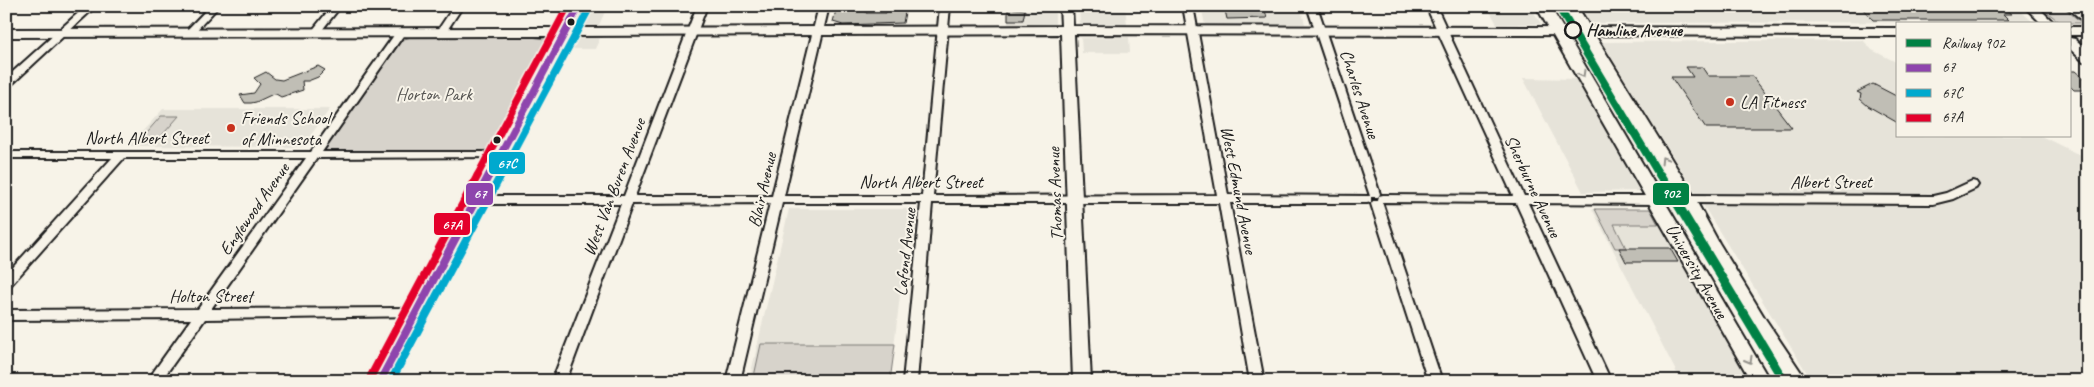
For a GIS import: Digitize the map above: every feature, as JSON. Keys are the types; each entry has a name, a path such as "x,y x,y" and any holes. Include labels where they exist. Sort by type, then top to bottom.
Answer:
{"highway":[{"path":"2075,6 2088,16"}],"main road":[{"name":"University Avenue","path":"1543,6 1761,381"},
{"name":"University Avenue","path":"1570,6 1687,199 1711,245 1755,317 1798,381"}],"street":[{"path":"6,84 92,6"},
{"path":"189,33 215,6"},
{"path":"315,33 336,6"},
{"path":"441,33 459,6"},
{"path":"380,381 579,6"},
{"name":"West Van Buren Avenue","path":"559,381 702,6"},
{"name":"Blair Avenue","path":"734,381 824,6"},
{"name":"Lafond Avenue","path":"910,381 945,6"},
{"name":"Thomas Avenue","path":"1066,6 1082,381"},
{"name":"West Edmund Avenue","path":"1188,6 1257,381"},
{"name":"Charles Avenue","path":"1312,6 1435,381"},
{"name":"Sherburne Avenue","path":"1432,6 1604,381"},
{"path":"2030,6 2047,22"},
{"path":"6,32 441,33 1320,30 1896,32"},
{"name":"Englewood Avenue","path":"154,381 400,33"},
{"path":"2076,33 2088,58"},
{"name":"North Albert Street","path":"6,156 499,155"},
{"path":"6,283 121,156"},
{"name":"Albert Street","path":"1687,199 1933,200 1949,196 1972,185"},
{"name":"North Albert Street","path":"476,200 1655,200"},
{"name":"Holton Street","path":"6,315 416,313"}],"shaded area":[{"path":"1079,6 1125,6 1127,25 1080,25"},
{"path":"1201,6 1300,6 1305,24 1205,25"},
{"path":"1487,6 1530,6 1541,24 1497,24"},
{"path":"1580,6 2015,6 2033,22 1896,22 1590,23"},
{"path":"591,7 607,7 599,25 583,25"},
{"path":"1008,7 1055,7 1055,24 1008,24"},
{"path":"1129,37 1130,53 1082,53 1081,38"},
{"path":"576,38 600,38 595,49 570,49"},
{"path":"1863,40 1872,50 1896,62 1896,138 2045,138 2088,159 2088,381 1812,381 1602,42"},
{"path":"1523,78 1576,79 1639,191 1583,192"},
{"name":"Friends School of Minnesota","path":"163,109 330,109 302,147 129,146"},
{"path":"789,209 910,209 890,381 749,381"},
{"path":"1592,209 1650,209 1749,381 1681,381"}],"green space":[{"path":"2039,6 2062,6 2082,23 2060,22"},
{"name":"Horton Park","path":"411,37 531,37 552,40 495,147 482,151 325,151 325,147 401,40"},
{"path":"161,116 179,116 158,140 140,140"},
{"path":"1595,209 1650,209 1658,224 1614,224 1626,248 1615,248"},
{"path":"761,344 895,344 890,381 753,381"}],"building":[{"path":"837,6 868,6 866,13 886,13 887,7 906,7 903,23 843,25 833,22"},
{"path":"1224,6 1264,6 1267,18 1227,19"},
{"path":"1860,6 2003,6 2012,14 2003,14 2009,20 1873,20"},
{"path":"1008,8 1025,10 1023,20 1008,20"},
{"path":"318,66 325,70 318,77 302,81 303,90 281,97 276,94 271,95 251,103 245,103 240,95 254,93 260,84 254,78 266,72 275,79 282,80"},
{"name":"LA Fitness","path":"1686,67 1702,67 1708,76 1752,76 1792,128 1706,128 1671,77 1693,77"},
{"path":"2072,71 2075,71 2083,78 2088,78 2088,90 2074,90 2072,88"},
{"path":"1873,84 1896,96 1896,122 1868,106 1860,99 1861,94 1857,92"},
{"path":"1619,248 1670,248 1678,262 1626,262"}],"rail line":[{"name":"902","path":"1558,6 1784,381"}],"transit line":[{"name":"67A","path":"371,376 568,6"},
{"name":"67","path":"380,381 579,6"},
{"name":"67C","path":"391,381 588,11"}],"place":[{"name":"Hamline Avenue","path":"1573,30"},
{"name":"LA Fitness","path":"1730,102"},
{"name":"Friends School of Minnesota","path":"231,128"}]}
